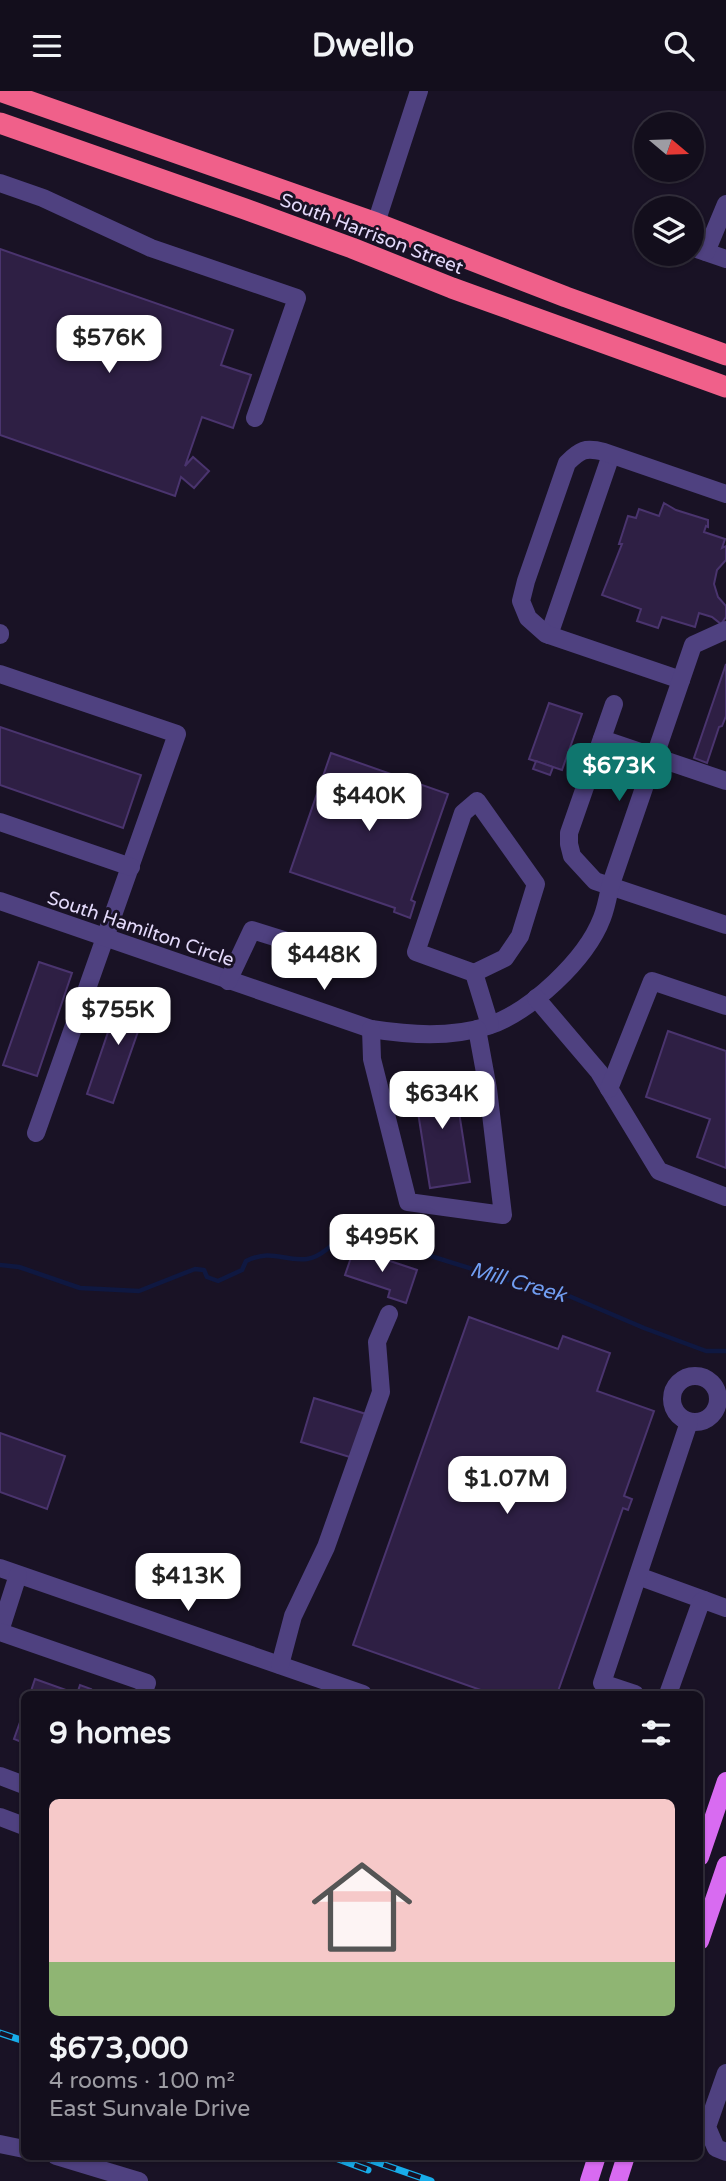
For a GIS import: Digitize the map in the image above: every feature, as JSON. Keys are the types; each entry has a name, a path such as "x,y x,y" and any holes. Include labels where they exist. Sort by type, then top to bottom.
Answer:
{"highway":[{"name":"South Harrison Street","path":"0,91 376,223 726,355"},
{"name":"South Harrison Street","path":"0,123 268,217 452,288 726,387"}],"main road":[{"path":"703,1848 726,1781"},
{"path":"703,1932 726,1865"},
{"path":"589,2181 596,2160"},
{"path":"618,2181 625,2160"}],"street":[{"path":"376,223 419,91"},
{"path":"0,183 43,198 151,248 297,298 255,418"},
{"path":"704,239 726,204"},
{"path":"704,251 726,259"},
{"path":"681,680 549,635 528,618 521,601 567,463 579,451 594,449 726,494"},
{"path":"549,635 611,455"},
{"name":"South Hamilton Circle","path":"0,901 371,1028 402,1034 432,1035 483,1027 516,1013 536,998 569,967 588,942 602,919 610,887 693,645 726,629"},
{"path":"0,674 177,734 36,1133"},
{"path":"614,704 569,833 572,856 596,881 726,925"},
{"path":"601,739 726,781"},
{"path":"477,801 536,884 520,936 506,958 474,973 416,952 463,813 477,801"},
{"path":"0,823 131,867"},
{"path":"228,981 252,930 303,946"},
{"path":"371,1028 372,1059 408,1202 503,1215 483,1027 474,973"},
{"path":"609,1089 652,981 726,1006"},
{"path":"536,998 599,1072 659,1171 726,1197"},
{"path":"280,1665 293,1616 326,1547 381,1392 377,1342 389,1314"},
{"path":"626,1691 602,1683 689,1422"},
{"path":"0,1568 354,1691"},
{"path":"18,1575 0,1632 147,1683 145,1691"},
{"path":"638,1577 726,1608"},
{"path":"669,1691 704,1599"},
{"path":"0,1776 21,1784"},
{"path":"0,1817 21,1825"},
{"path":"726,2073 707,2127 716,2148 726,2152"},
{"path":"0,2144 21,2148"},
{"path":"69,2160 139,2181"}],"building":[{"path":"0,249 233,330 221,365 251,375 233,428 202,417 185,466 193,457 209,471 194,488 181,477 175,496 0,435"},
{"path":"664,503 676,510 708,520 708,527 706,526 704,532 725,539 722,548 726,546 726,560 717,570 714,584 718,597 726,606 726,617 721,624 712,617 699,613 695,627 662,617 658,628 637,621 641,609 602,595 622,544 619,544 628,516 636,518 639,509 659,516"},
{"path":"726,664 726,716 719,727 707,763 694,758"},
{"path":"549,703 582,714 562,770 529,759"},
{"path":"0,727 141,775 123,828 0,785"},
{"path":"331,753 448,794 411,900 415,902 410,918 394,912 395,908 290,872"},
{"path":"536,761 553,767 550,775 533,769"},
{"path":"39,962 72,973 37,1076 3,1065"},
{"path":"122,991 149,1000 113,1103 87,1094"},
{"path":"668,1031 726,1051 726,1168 697,1157 710,1119 646,1097"},
{"path":"453,1074 470,1182 430,1188 413,1081"},
{"path":"354,1249 417,1270 406,1303 388,1297 390,1290 345,1275"},
{"path":"469,1317 558,1349 563,1336 610,1353 597,1391 654,1411 624,1496 632,1499 628,1510 623,1508 558,1691 483,1691 353,1645"},
{"path":"314,1398 366,1414 353,1458 301,1442"},
{"path":"0,1433 65,1456 47,1509 0,1492"},
{"path":"35,1679 69,1691 31,1691"},
{"path":"80,1685 91,1689 90,1691 78,1691"},
{"path":"21,1719 21,1742 14,1739"}],"waterway":[{"name":"Mill Creek","path":"0,1265 19,1267 80,1288 139,1291 195,1269 204,1270 207,1277 218,1281 242,1270 246,1261 255,1257 271,1255 312,1258 327,1249 343,1233 363,1235 524,1285 569,1296 706,1351 726,1351"}],"railway":[{"path":"0,2033 21,2040"},
{"path":"341,2160 368,2170"},
{"path":"371,2160 431,2181"}]}
